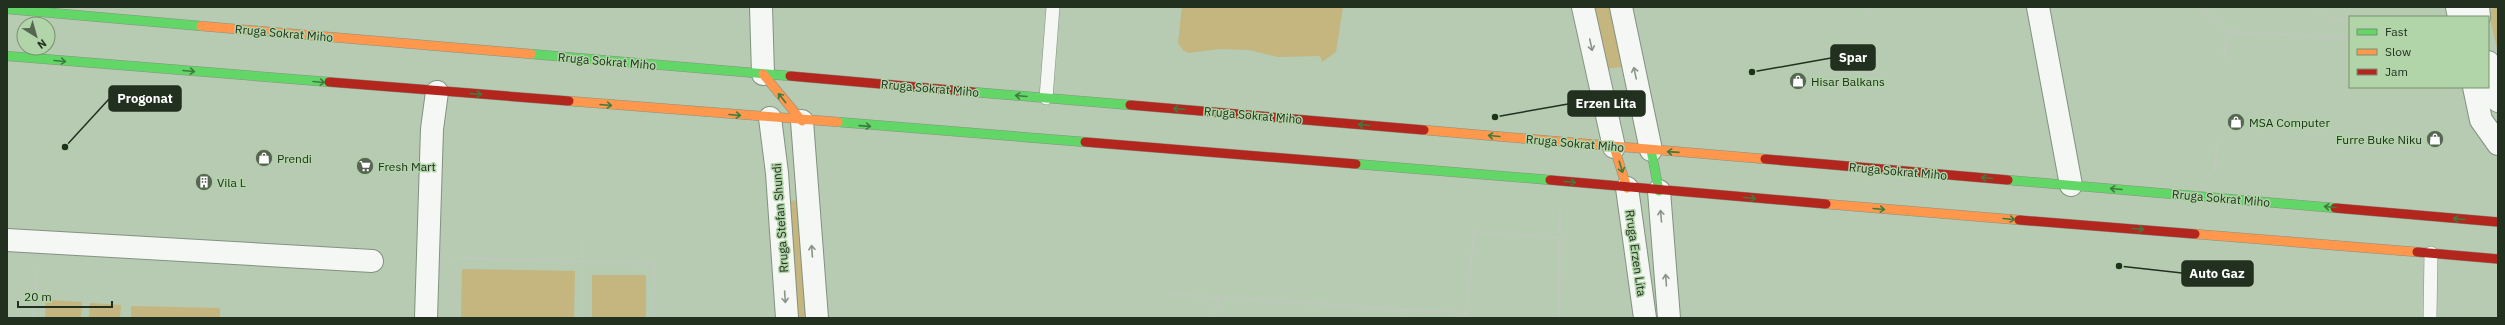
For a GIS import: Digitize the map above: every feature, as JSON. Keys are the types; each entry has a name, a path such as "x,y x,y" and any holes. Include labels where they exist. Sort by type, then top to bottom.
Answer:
{"main road":[{"name":"Rruga Sokrat Miho","path":"7,9 2498,222"},
{"path":"7,56 437,92 768,106 802,121 1531,178 1627,188 2498,259"},
{"path":"763,74 768,106"},
{"path":"763,74 802,121"},
{"path":"1614,147 1627,188"},
{"path":"1651,150 1659,190"}],"street":[{"path":"762,7 763,74"},
{"path":"1583,7 1614,147"},
{"path":"1621,7 1651,150"},
{"path":"2038,7 2071,186"},
{"path":"2489,66 2498,101"},
{"path":"2474,88 2481,120 2498,144"},
{"path":"426,318 426,257 433,118 437,92"},
{"name":"Rruga Stefan Shundi","path":"768,106 777,173 787,318"},
{"path":"802,121 817,318"},
{"name":"Rruga Erzen Lita","path":"1627,188 1645,318"},
{"name":"Rruga Erzen Lita","path":"1659,190 1669,318"},
{"path":"7,240 372,261"}],"lane":[{"path":"1046,98 1053,7"},
{"path":"2430,318 2431,253"}],"path":[{"path":"1868,7 1870,15"},
{"path":"2199,7 2227,32 2346,38 2349,36"},
{"path":"2314,7 2332,19 2349,20"},
{"path":"2224,60 2227,32"},
{"path":"2216,157 2217,139"},
{"path":"1559,318 1560,204"},
{"path":"1465,318 1474,232 1560,238"},
{"path":"582,239 582,318"},
{"path":"426,257 654,264 653,318"},
{"path":"33,318 35,288"},
{"path":"1168,294 1465,313"},
{"path":"1215,318 1217,297"},
{"path":"1402,318 1403,310"}],"shaded area":[{"path":"1182,7 1343,7 1336,52 1322,62 1320,56 1278,57 1249,50 1220,49 1188,53 1183,50 1178,43"},
{"path":"1585,7 1611,7 1622,67 1595,70"},
{"path":"2493,7 2498,7 2498,53 2489,14"},
{"path":"801,200 809,318 796,318 788,201"},
{"path":"462,269 575,271 574,318 461,318"},
{"path":"592,275 646,275 646,318 592,318"},
{"path":"46,300 82,302 81,318 45,318"},
{"path":"90,303 121,305 120,318 89,318"},
{"path":"131,306 220,308 220,318 131,318"}],"traffic: fast":[{"path":"7,9 201,26"},
{"path":"531,54 790,76"},
{"path":"7,56 329,82"},
{"path":"973,92 1130,105"},
{"path":"838,122 1085,142"},
{"path":"1651,150 1659,191"},
{"path":"1356,164 1550,180"},
{"path":"2008,180 2335,208"}],"traffic: slow":[{"path":"201,26 531,54"},
{"path":"763,74 802,121"},
{"path":"569,101 838,122"},
{"path":"1424,130 1765,159"},
{"path":"1614,147 1627,188"},
{"path":"1826,204 2019,220"},
{"path":"2195,234 2417,252"}],"traffic: jam":[{"path":"790,76 973,92"},
{"path":"329,82 569,101"},
{"path":"1130,105 1424,130"},
{"path":"1085,142 1356,164"},
{"path":"1765,159 2008,180"},
{"path":"1550,180 1826,204"},
{"path":"2335,208 2498,222"},
{"path":"2019,220 2195,234"},
{"path":"2417,252 2498,259"}],"place":[{"name":"Spar","path":"1752,72"},
{"name":"Hisar Balkans","path":"1798,81"},
{"name":"Erzen Lita","path":"1495,117"},
{"name":"MSA Computer","path":"2236,122"},
{"name":"Furre Buke Niku","path":"2435,139"},
{"name":"Progonat","path":"65,147"},
{"name":"Prendi","path":"264,158"},
{"name":"Fresh Mart","path":"365,166"},
{"name":"Vila L","path":"204,182"},
{"name":"Auto Gaz","path":"2119,266"}]}
